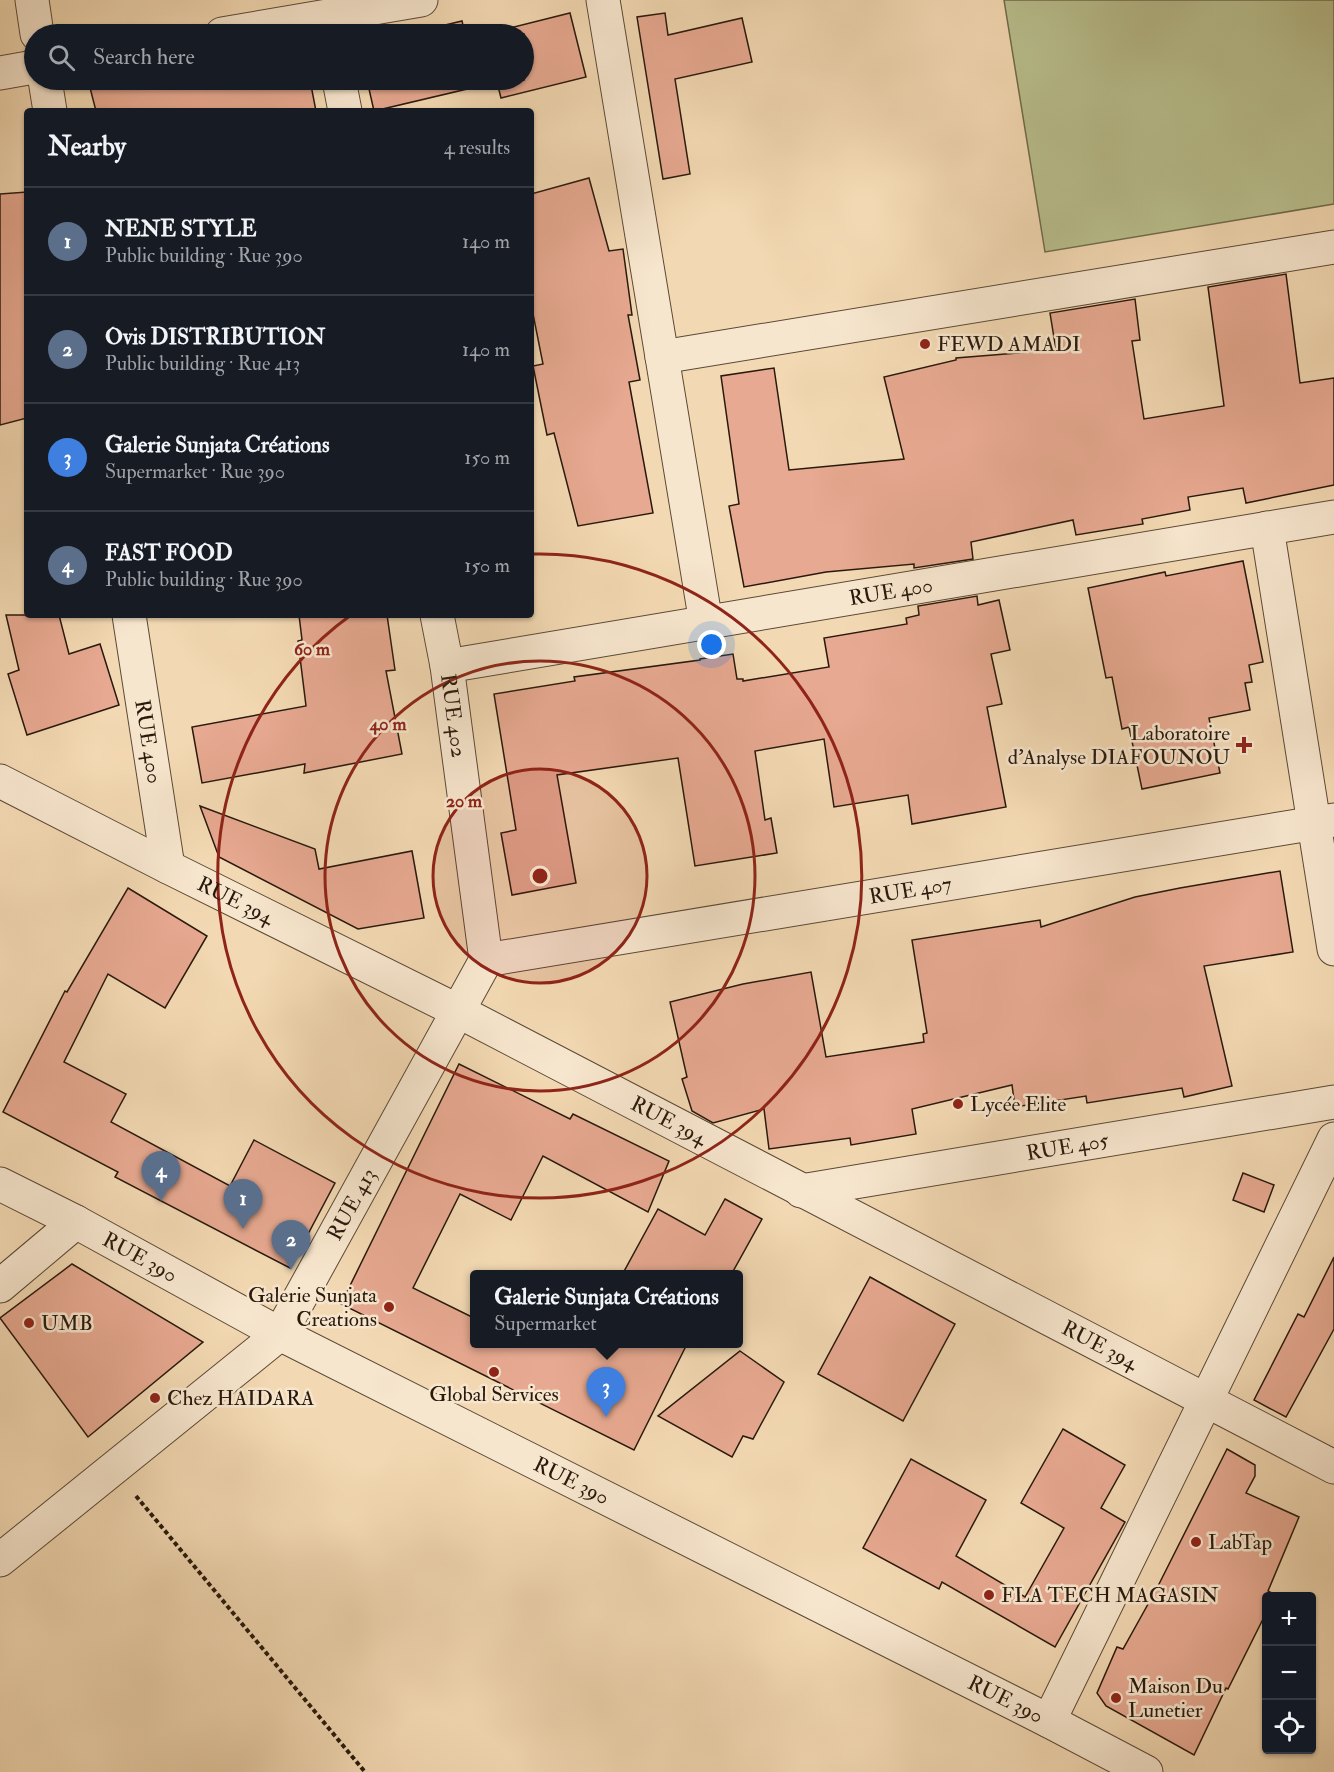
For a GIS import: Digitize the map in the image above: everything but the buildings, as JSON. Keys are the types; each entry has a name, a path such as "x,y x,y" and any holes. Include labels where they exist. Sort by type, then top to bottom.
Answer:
{"street":[{"path":"32,0 36,24"},
{"path":"284,24 421,0"},
{"path":"603,0 706,623"},
{"path":"0,73 24,69"},
{"path":"47,90 50,108"},
{"path":"341,90 344,108"},
{"path":"662,357 1334,247"},
{"name":"RUE 400","path":"447,666 1334,517"},
{"path":"1267,528 1324,822 1334,949"},
{"name":"RUE 400","path":"129,618 168,867"},
{"name":"RUE 402","path":"438,618 447,666 486,960"},
{"name":"RUE 394","path":"0,781 458,1011 1334,1467"},
{"name":"RUE 407","path":"486,960 1324,822"},
{"name":"RUE 413","path":"0,1560 280,1334 486,960"},
{"name":"RUE 405","path":"801,1191 1334,1102"},
{"path":"1049,1721 1205,1400 1330,1156"},
{"name":"RUE 390","path":"0,1184 76,1222 280,1334 1146,1772"},
{"path":"0,1286 76,1222"}],"path":[{"path":"114,1469 365,1772"}],"green space":[{"path":"1004,0 1334,0 1334,204 1045,252"}],"place":[{"name":"FEWD AMADI","path":"925,344"},
{"name":"Laboratoire d'Analyse DIAFOUNOU","path":"1244,745"},
{"name":"Lycée Elite","path":"958,1104"},
{"name":"FAST FOOD","path":"161,1201"},
{"name":"NENE STYLE","path":"243,1229"},
{"name":"Ovis DISTRIBUTION","path":"291,1270"},
{"name":"Galerie Sunjata Creations","path":"389,1307"},
{"name":"UMB","path":"29,1323"},
{"name":"Global Services","path":"494,1372"},
{"name":"Chez HAIDARA","path":"155,1398"},
{"name":"Galerie Sunjata Créations","path":"606,1417"},
{"name":"LabTap","path":"1196,1542"},
{"name":"FLA TECH MAGASIN","path":"989,1595"},
{"name":"Maison Du Lunetier","path":"1116,1698"}]}
